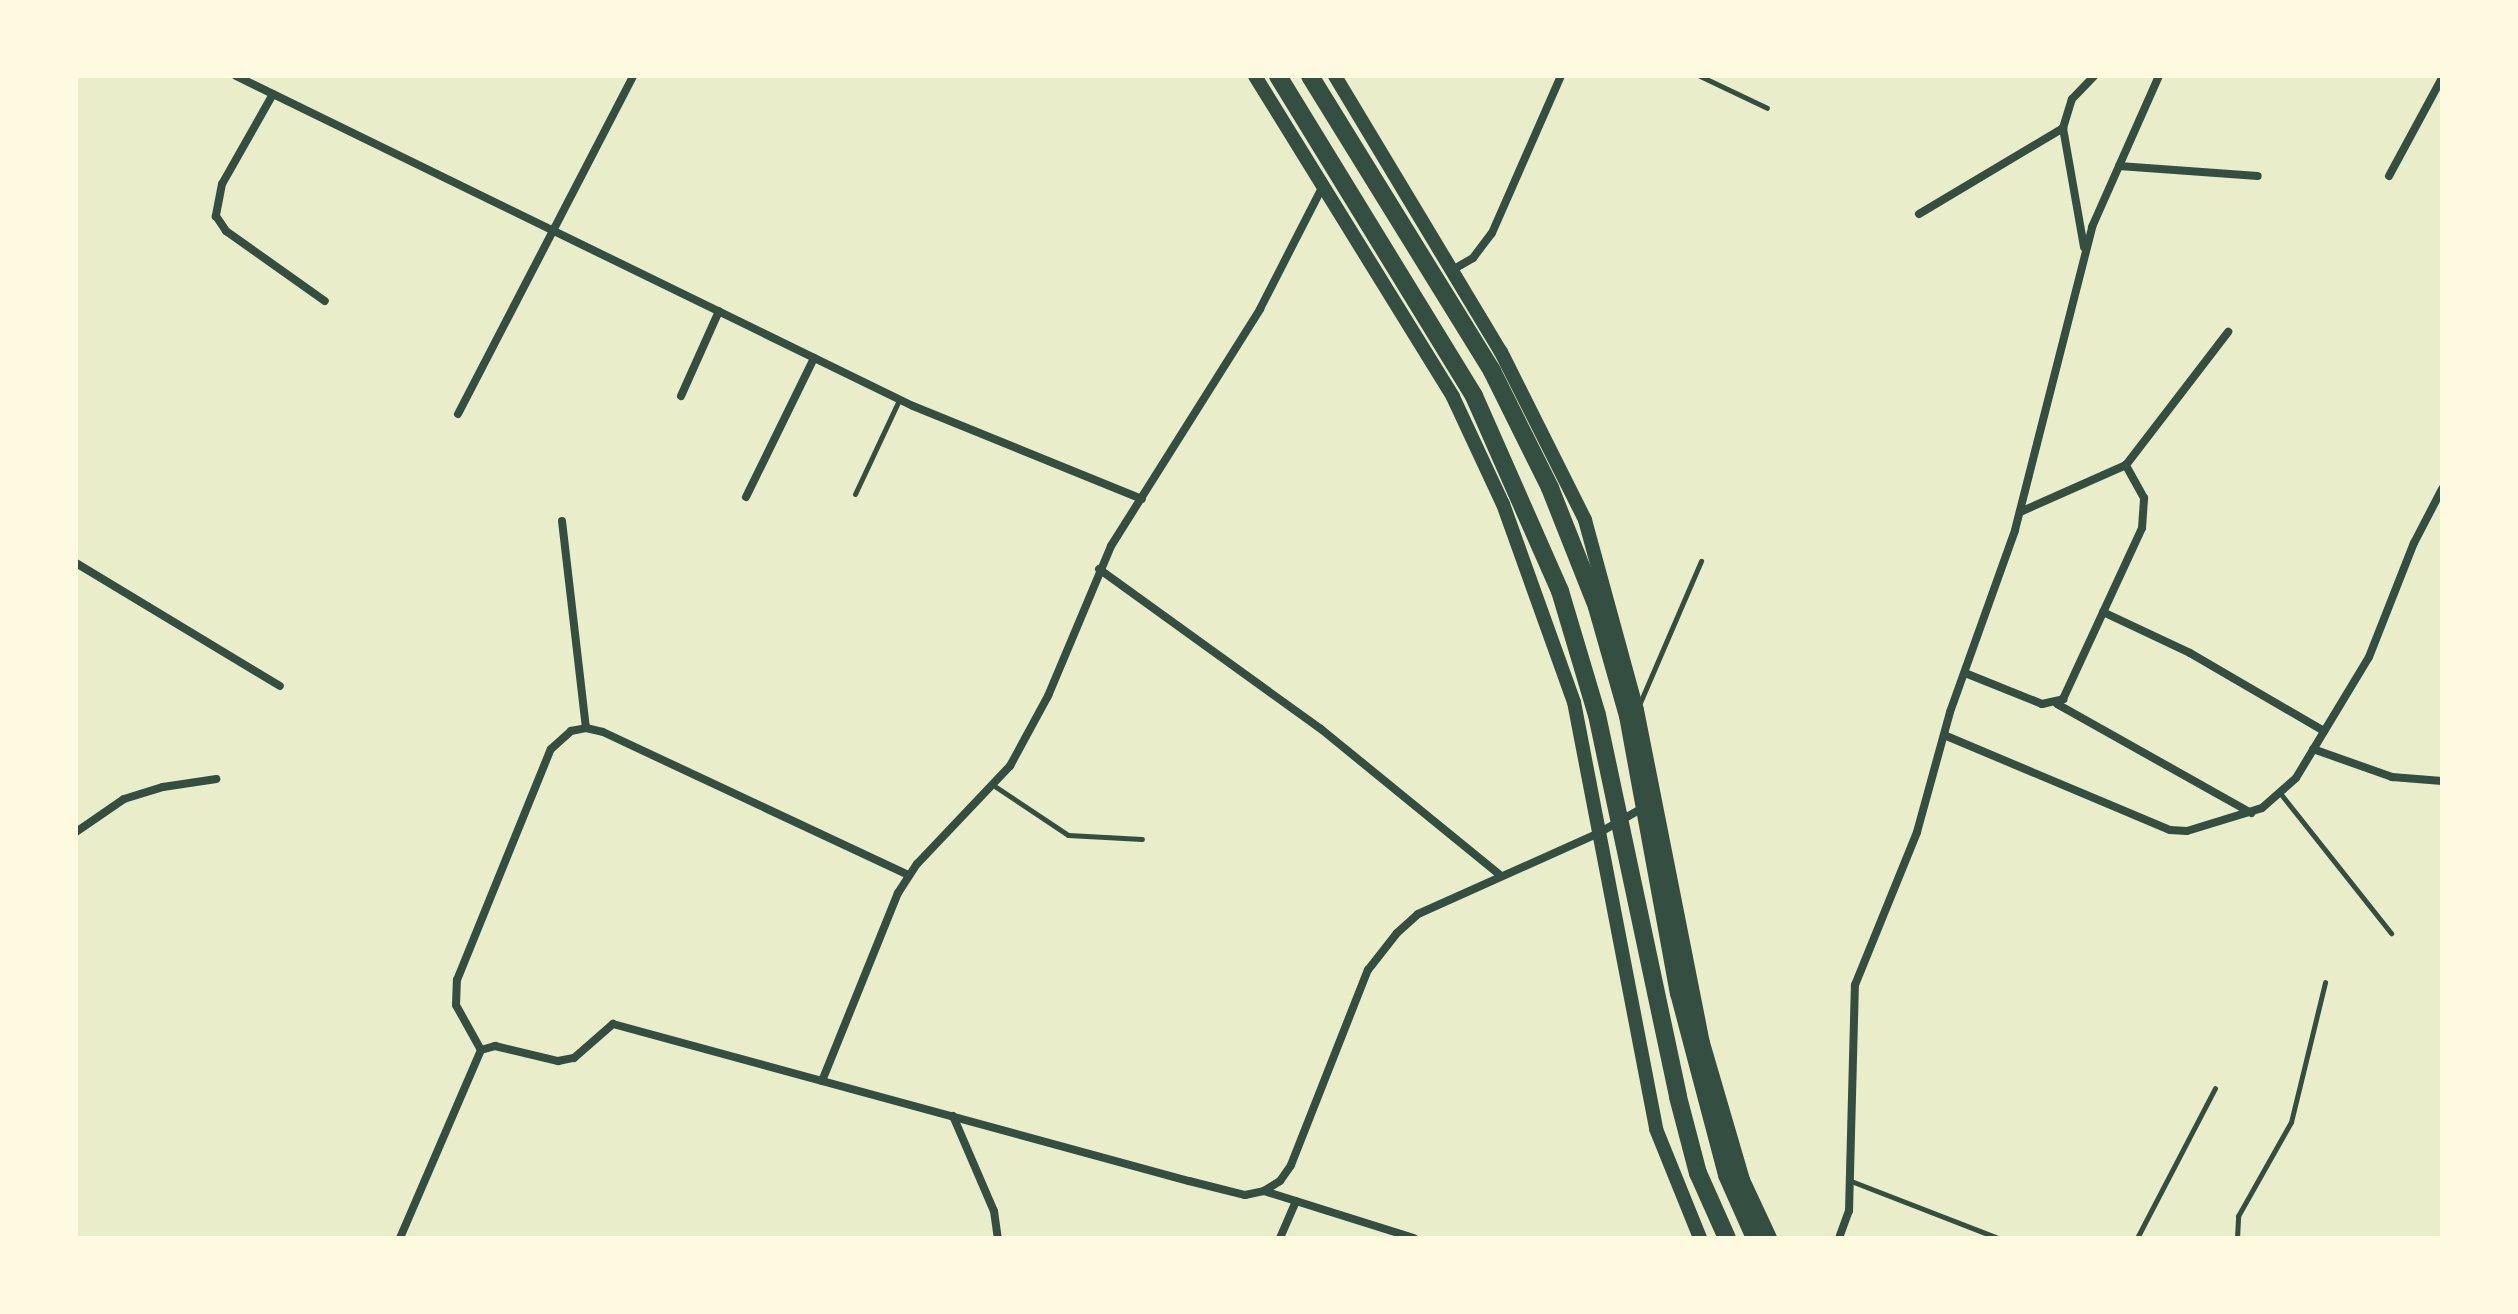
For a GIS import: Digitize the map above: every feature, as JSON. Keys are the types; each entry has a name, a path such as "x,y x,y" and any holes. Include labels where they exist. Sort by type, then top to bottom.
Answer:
{"highway":[{"path":"1278,76 1474,396 1560,591 1597,715 1678,1097 1698,1173 1727,1238"},
{"path":"1310,76 1492,371 1550,488 1597,607 1628,716 1687,1023 1727,1175 1755,1238"}],"street":[{"path":"236,76 557,229 899,400 1142,499"},
{"path":"458,414 557,229 633,76"},
{"path":"1255,76 1453,397 1503,504 1574,702 1656,1129 1700,1238"},
{"path":"1335,76 1454,269 1550,442 1585,520 1637,710 1703,1043 1743,1180 1770,1238"},
{"path":"1454,269 1473,258 1492,233 1561,76"},
{"path":"2085,250 2063,128 2072,99 2094,76"},
{"path":"1839,1238 1849,1211 1855,985 1917,832 1950,712 2020,512 2085,250 2159,76"},
{"path":"2389,176 2442,78"},
{"path":"273,94 222,184 216,216 226,231 325,301"},
{"path":"1919,214 2063,128"},
{"path":"2119,166 2258,176"},
{"path":"822,1081 908,875 993,785 1037,718 1099,569 1260,309 1323,186"},
{"path":"681,396 719,311"},
{"path":"2020,512 2126,465 2228,332"},
{"path":"746,497 814,358"},
{"path":"2057,704 2103,612 2146,511 2126,465"},
{"path":"1944,735 2170,830 2187,831 2251,813 2280,793 2324,731 2387,622 2414,543 2442,489"},
{"path":"562,521 586,728"},
{"path":"76,563 280,686"},
{"path":"1099,569 1321,729 1499,874"},
{"path":"2103,612 2201,659 2324,731"},
{"path":"1963,676 2042,704 2057,704 2251,813"},
{"path":"481,1050 456,1005 457,980 551,749 560,738 586,728 908,875"},
{"path":"2313,749 2392,777 2442,781"},
{"path":"76,832 124,799 163,787 216,779"},
{"path":"1264,1191 1280,1181 1291,1165 1380,951 1418,914 1499,874 1597,834 1656,800"},
{"path":"481,1050 495,1046 558,1061 574,1058 613,1024 1231,1191 1264,1191 1414,1238"},
{"path":"400,1238 481,1050"},
{"path":"953,1116 994,1211 998,1238"},
{"path":"1280,1238 1296,1201"}],"lane":[{"path":"1700,76 1767,108"},
{"path":"855,494 899,400"},
{"path":"1637,710 1701,561"},
{"path":"993,785 1068,835 1142,839"},
{"path":"2280,793 2391,933"},
{"path":"2237,1238 2238,1216 2291,1122 2325,982"},
{"path":"2137,1238 2215,1088"},
{"path":"1850,1180 1998,1238"}]}
